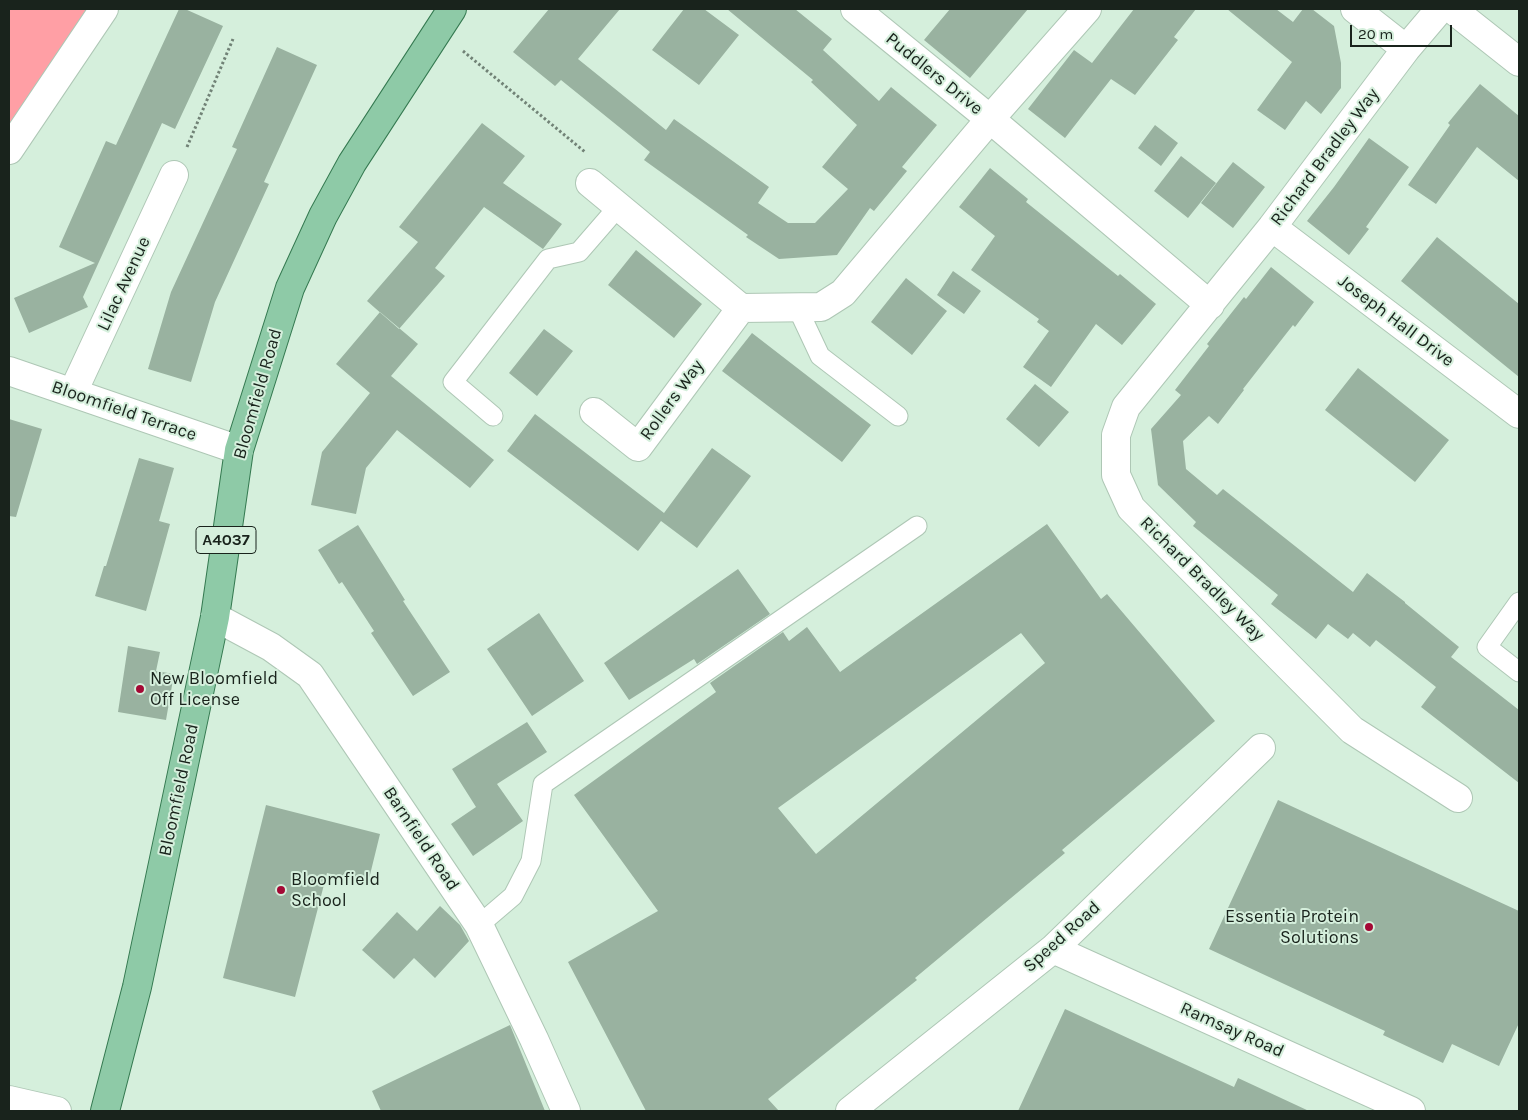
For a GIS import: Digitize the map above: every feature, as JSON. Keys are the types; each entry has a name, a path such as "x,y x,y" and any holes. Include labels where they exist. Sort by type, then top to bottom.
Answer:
{"main road":[{"name":"Bloomfield Road","path":"106,1111 137,987 215,617 239,450 290,288 323,216 352,163 445,19"}],"street":[{"path":"9,150 104,9"},
{"name":"Puddlers Drive","path":"855,9 990,120"},
{"path":"590,184 741,308 821,307 843,293 1087,9"},
{"path":"1355,9 1406,49"},
{"name":"Richard Bradley Way","path":"1440,9 1406,49 1272,227 1126,407 1116,436 1116,475 1131,508 1352,730 1458,798"},
{"path":"1452,9 1519,62"},
{"path":"990,120 1210,305"},
{"name":"Lilac Avenue","path":"73,392 174,175"},
{"name":"Joseph Hall Drive","path":"1272,227 1519,414"},
{"name":"Rollers Way","path":"594,412 638,447 741,308"},
{"name":"Bloomfield Terrace","path":"9,371 239,450"},
{"name":"Barnfield Road","path":"215,617 271,647 310,675 479,925 566,1111"},
{"name":"Speed Road","path":"850,1111 1053,949 1261,748"},
{"name":"Ramsay Road","path":"1053,949 1411,1111"},
{"path":"22,1105 57,1111"}],"lane":[{"path":"494,416 453,382 548,259 579,252 618,207"},
{"path":"797,307 820,356 898,416"},
{"path":"479,925 513,896 530,861 543,784 917,526"},
{"path":"1519,602 1487,647 1519,672"}],"path":[{"path":"445,19 604,167 590,184"},
{"path":"174,175 233,39"}],"shaded area":[{"path":"9,9 89,9 9,128"}],"building":[{"path":"179,9 185,9 223,26 175,129 162,123 83,297 88,307 29,333 14,298 95,263 59,247 106,141 116,145"},
{"path":"549,9 620,9 578,59 666,130 674,119 769,187 758,203 788,223 815,223 848,189 822,167 857,125 811,82 813,80 727,9 795,9 832,39 823,50 879,101 891,87 937,125 902,167 907,171 874,211 870,208 837,255 779,259 746,237 748,235 644,160 650,152 561,80 555,86 513,52"},
{"path":"684,9 704,9 739,35 699,85 652,50"},
{"path":"950,9 1028,9 970,78 924,40"},
{"path":"1134,9 1196,9 1174,37 1178,40 1135,95 1111,79 1065,138 1028,109 1074,50 1092,63"},
{"path":"1227,9 1276,9 1293,22 1303,9 1312,9 1334,26 1341,63 1341,88 1321,114 1306,101 1285,130 1257,110 1292,62"},
{"path":"277,47 317,65 264,182 269,184 215,302 191,382 148,369 171,292 237,149 232,147"},
{"path":"1480,84 1519,116 1519,181 1477,147 1436,204 1408,185 1450,125 1448,123"},
{"path":"482,123 525,156 503,183 562,224 543,249 484,207 435,268 445,276 399,329 367,301 418,242 399,227"},
{"path":"1155,125 1178,143 1161,166 1138,148"},
{"path":"1369,138 1409,167 1366,227 1369,229 1349,255 1307,221"},
{"path":"1181,156 1216,183 1188,218 1154,191"},
{"path":"1233,162 1265,187 1233,228 1201,203"},
{"path":"990,168 1028,199 1026,202 1156,304 1122,345 1096,324 1051,387 1023,367 1049,331 1037,322 1039,319 971,270 995,236 959,207"},
{"path":"1437,237 1519,304 1519,377 1401,281"},
{"path":"636,250 702,304 674,338 608,285"},
{"path":"1271,267 1314,302 1295,327 1293,325 1218,424 1209,416 1183,441 1186,469 1217,495 1223,489 1353,592 1367,573 1459,647 1451,657 1519,710 1519,783 1421,707 1436,687 1376,640 1370,647 1353,633 1348,639 1328,624 1316,639 1271,604 1278,595 1193,526 1196,522 1158,485 1151,429 1181,395 1175,390 1209,346 1207,344 1244,297 1246,299"},
{"path":"953,271 981,291 964,314 937,295"},
{"path":"906,278 947,311 912,355 871,322"},
{"path":"380,312 418,344 391,376 494,460 470,488 397,430 366,468 356,514 311,505 322,452 370,393 336,364"},
{"path":"544,329 573,351 537,396 509,373"},
{"path":"752,333 871,425 842,462 722,371"},
{"path":"1358,368 1449,440 1415,482 1325,410"},
{"path":"1035,384 1069,412 1039,447 1006,419"},
{"path":"535,414 664,513 712,448 751,476 697,548 661,521 638,551 507,451"},
{"path":"9,419 42,429 16,517 9,516"},
{"path":"139,458 174,468 159,521 170,524 146,611 95,596"},
{"path":"1047,524 1101,599 1107,594 1215,721 1062,850 1065,853 915,978 917,980 768,1099 779,1111 646,1111 568,962 658,911 574,795 716,692 710,683 783,632 789,641 807,627 840,672","holes":["1021,633 1045,663 816,854 778,808"]},
{"path":"358,525 405,600 403,601 450,672 413,696 371,633 374,631 342,582 339,584 318,550"},
{"path":"738,569 770,614 697,664 694,659 629,700 604,663"},
{"path":"539,613 584,681 532,716 487,649"},
{"path":"128,646 160,652 156,671 174,674 166,720 118,712"},
{"path":"527,722 547,752 497,784 523,821 473,856 451,824 476,807 452,769"},
{"name":"Essentia Protein Solutions","path":"1278,800 1519,911 1519,1023 1499,1066 1452,1044 1443,1063 1383,1035 1385,1031 1209,949"},
{"path":"266,805 380,834 368,883 327,873 295,997 223,978"},
{"path":"440,906 460,925 469,941 435,978 414,958 394,979 362,950 397,912 417,931"},
{"path":"1065,1009 1234,1087 1238,1078 1309,1111 1018,1111"},
{"path":"510,1025 545,1111 381,1111 372,1091"}],"place":[{"name":"New Bloomfield Off License","path":"140,689"},
{"name":"Bloomfield School","path":"281,890"},
{"name":"Essentia Protein Solutions","path":"1369,927"}]}
